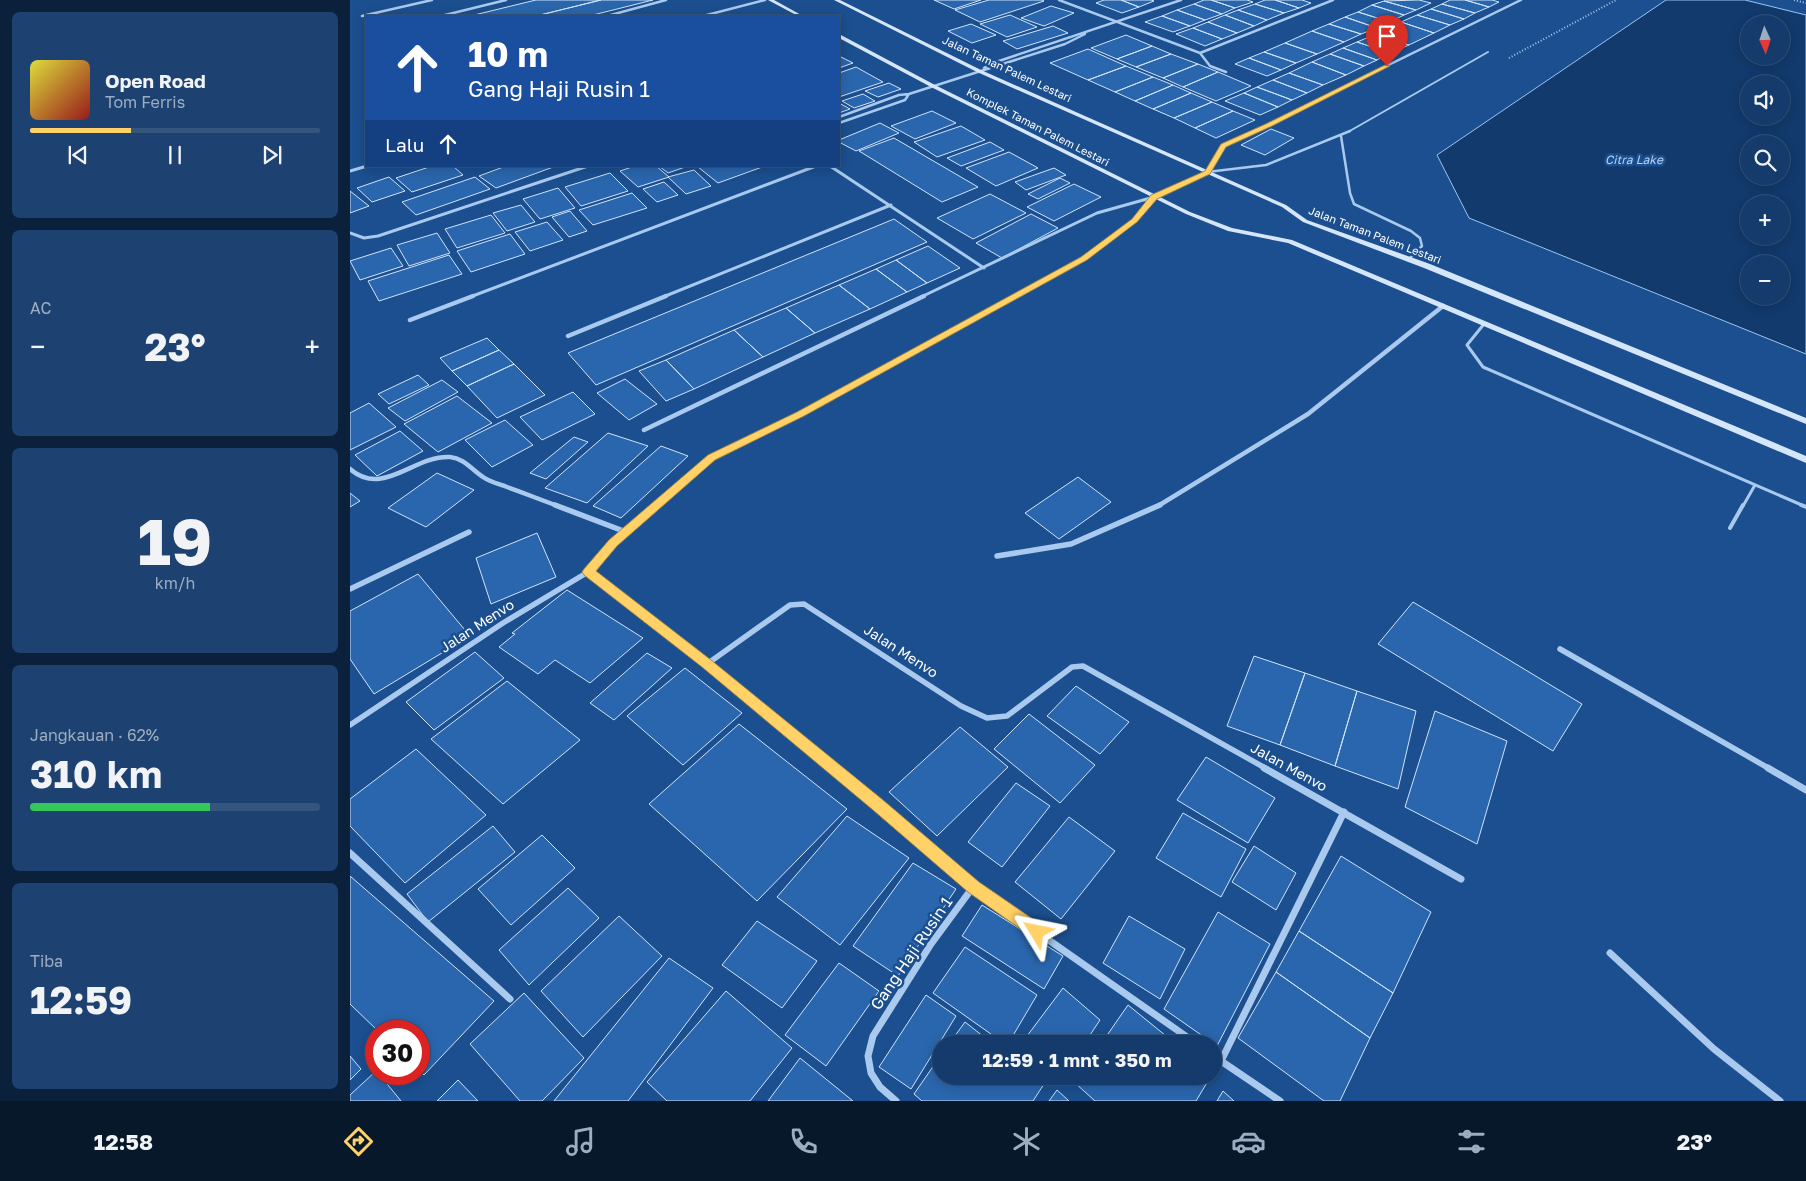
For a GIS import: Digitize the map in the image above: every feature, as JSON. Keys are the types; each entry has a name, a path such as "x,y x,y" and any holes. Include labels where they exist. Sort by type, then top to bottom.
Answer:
{"street":[{"path":"366,15 432,0"},
{"path":"445,15 506,0"},
{"path":"610,15 666,0"},
{"path":"707,15 765,0"},
{"path":"770,0 799,15"},
{"name":"Jalan Taman Palem Lestari","path":"836,0 979,71 1284,206 1305,221 1409,260 1806,421"},
{"path":"1059,0 1200,53 1210,66 1226,72"},
{"path":"840,117 899,95 909,94 1065,44 1085,34 1181,0"},
{"path":"1200,53 1334,0"},
{"path":"644,430 1097,213 1154,197 1207,172 1223,145 1279,120 1522,0"},
{"name":"Komplek Taman Palem Lestari","path":"840,37 933,86 1154,197 1230,230 1290,241 1443,306"},
{"path":"840,123 905,100 909,94"},
{"path":"350,171 365,167"},
{"path":"350,233 357,238 367,239 378,236 585,167"},
{"path":"410,320 813,167"},
{"path":"832,167 984,268"},
{"name":"Jalan Menvo","path":"350,725 503,623 588,572 626,532 712,458 801,414 1084,259 1134,221 1154,197"},
{"path":"568,336 891,205"},
{"path":"997,556 1070,544 1158,506 1308,414 1443,306 1806,460"},
{"path":"350,469 356,475 368,480 388,479 434,458 452,456 460,459 484,478 626,532"},
{"path":"350,589 469,532"},
{"path":"588,572 707,664 878,805 973,887 1184,1035"},
{"name":"Jalan Menvo","path":"707,664 790,605 804,604 962,706 987,718 1007,716 1072,667 1083,666 1461,879"},
{"path":"1560,649 1806,790"},
{"path":"1222,1058 1344,812"},
{"path":"350,853 510,999"},
{"name":"Gang Haji Rusin 1","path":"896,1101 876,1084 869,1068 867,1050 873,1036 904,985 973,887"},
{"path":"1610,952 1714,1049 1780,1101"},
{"path":"1222,1061 1280,1101"}],"lane":[{"path":"1207,172 1266,165 1340,136 1488,52"},
{"path":"1340,136 1350,193 1354,204 1420,238 1422,246 1409,260"},
{"path":"1484,324 1467,345 1483,367 1806,507"},
{"path":"1730,528 1755,485"}],"path":[{"path":"1794,0 1806,3"}],"water":[{"name":"Citra Lake","path":"1666,0 1745,0 1806,15 1806,354 1469,218 1437,155"}],"building":[{"path":"536,0 601,0 540,15 474,15"},
{"path":"601,0 653,0 593,15 540,15"},
{"path":"934,0 981,0 954,9"},
{"path":"989,0 1044,1 980,22 955,10"},
{"path":"1104,0 1121,0 1139,7 1122,13 1096,3"},
{"path":"1121,0 1151,0 1154,1 1139,7"},
{"path":"1204,0 1211,0 1235,8 1222,14 1194,4"},
{"path":"1211,0 1247,0 1253,2 1235,8"},
{"path":"1265,0 1275,0 1299,8 1284,13 1255,4"},
{"path":"1275,0 1302,0 1311,3 1299,8"},
{"path":"1419,0 1431,3 1416,10 1384,1"},
{"path":"1450,0 1465,0 1489,7 1475,13 1442,4"},
{"path":"1465,0 1492,0 1499,2 1489,7"},
{"path":"1384,1 1416,10 1404,15 1372,5"},
{"path":"1194,4 1222,14 1205,20 1177,10"},
{"path":"1255,4 1284,13 1267,20 1238,10"},
{"path":"1442,4 1475,13 1464,19 1431,9"},
{"path":"1372,5 1404,15 1390,22 1358,12"},
{"path":"1051,6 1074,13 1044,26 1021,18"},
{"path":"1431,9 1464,19 1450,25 1417,15"},
{"path":"1177,10 1205,20 1190,26 1162,16"},
{"path":"1238,10 1267,20 1254,26 1225,15"},
{"path":"1358,12 1390,22 1377,28 1345,17"},
{"path":"1010,15 1037,27 1007,37 980,24"},
{"path":"1225,15 1254,26 1237,33 1208,22"},
{"path":"1417,15 1450,25 1434,33 1401,22"},
{"path":"1162,16 1190,26 1173,32 1145,22"},
{"path":"1345,17 1377,28 1361,34 1329,24"},
{"path":"1208,22 1237,33 1222,39 1193,28"},
{"path":"1401,22 1434,33 1409,45 1376,34"},
{"path":"971,24 996,35 972,43 948,31"},
{"path":"1329,24 1361,34 1344,42 1312,31"},
{"path":"1053,26 1068,33 1017,49 1003,41"},
{"path":"1193,28 1222,39 1205,46 1176,34"},
{"path":"1312,31 1344,42 1317,54 1285,43"},
{"path":"1376,34 1409,45 1390,53 1357,42"},
{"path":"1126,35 1152,46 1117,59 1091,48"},
{"path":"1357,42 1390,53 1377,60 1343,48"},
{"path":"1285,43 1317,54 1296,63 1264,52"},
{"path":"1152,46 1171,54 1136,67 1117,59"},
{"path":"1343,48 1377,60 1364,66 1330,54"},
{"path":"1088,49 1126,66 1088,80 1050,63"},
{"path":"1264,52 1296,63 1281,70 1249,58"},
{"path":"1171,54 1198,64 1163,78 1136,67"},
{"path":"1330,54 1364,66 1346,75 1312,62"},
{"path":"840,56 853,63 840,68"},
{"path":"1249,58 1281,70 1267,76 1235,64"},
{"path":"1312,62 1346,75 1323,85 1289,73"},
{"path":"1198,64 1218,72 1183,87 1163,78"},
{"path":"1126,66 1153,77 1115,92 1088,80"},
{"path":"856,67 883,82 840,97 840,73"},
{"path":"1218,72 1251,86 1216,101 1183,87"},
{"path":"1289,73 1323,85 1307,93 1273,80"},
{"path":"1153,77 1173,85 1135,101 1115,92"},
{"path":"1273,80 1307,93 1292,100 1257,87"},
{"path":"889,83 901,89 878,97 865,91"},
{"path":"1173,85 1191,93 1153,109 1135,101"},
{"path":"1257,87 1292,100 1278,107 1244,93"},
{"path":"1191,93 1212,102 1174,118 1153,109"},
{"path":"1244,93 1278,107 1260,115 1225,101"},
{"path":"863,94 875,101 854,108 842,101"},
{"path":"1212,102 1233,111 1195,128 1174,118"},
{"path":"840,104 850,109 840,113"},
{"path":"932,111 956,123 915,139 891,126"},
{"path":"1233,111 1255,120 1216,138 1195,128"},
{"path":"880,123 899,133 856,151 840,143 840,140"},
{"path":"961,126 985,140 937,157 914,142"},
{"path":"1271,129 1294,138 1265,155 1241,145"},
{"path":"894,138 978,187 942,202 859,151"},
{"path":"990,142 1004,150 961,166 947,158"},
{"path":"1009,152 1038,168 996,186 966,168"},
{"path":"429,167 454,167 463,175 412,192 396,178"},
{"path":"503,167 553,167 496,188 479,176"},
{"path":"632,167 657,167 669,177 638,187 620,171"},
{"path":"660,167 685,167 668,173"},
{"path":"698,167 762,167 718,183"},
{"path":"1054,168 1066,175 1026,190 1015,182"},
{"path":"694,170 711,186 686,194 668,177"},
{"path":"610,173 628,191 581,206 565,187"},
{"path":"389,177 405,191 372,202 357,188"},
{"path":"475,177 490,189 416,215 402,202"},
{"path":"1060,178 1070,183 1038,199 1028,194"},
{"path":"664,182 678,195 657,202 643,189"},
{"path":"1074,184 1101,197 1054,221 1027,207"},
{"path":"558,188 575,208 540,219 523,199"},
{"path":"350,191 369,206 350,213"},
{"path":"632,193 647,208 593,225 579,210"},
{"path":"990,194 1026,213 973,239 937,218"},
{"path":"521,205 535,222 507,231 493,213"},
{"path":"570,211 587,231 569,237 552,217"},
{"path":"1031,214 1058,228 1002,258 976,243"},
{"path":"491,215 505,233 457,248 445,229"},
{"path":"894,219 927,242 596,385 568,353"},
{"path":"547,222 563,240 530,251 515,232"},
{"path":"437,233 450,253 409,266 397,245"},
{"path":"510,234 525,254 471,272 457,251"},
{"path":"928,246 960,268 927,283 896,260"},
{"path":"391,248 403,266 360,280 350,261"},
{"path":"449,255 462,274 379,301 368,281"},
{"path":"896,260 927,283 907,292 876,269"},
{"path":"876,269 907,292 870,309 839,285"},
{"path":"839,285 870,309 815,333 786,308"},
{"path":"786,308 815,333 763,357 734,330"},
{"path":"734,330 763,357 694,389 666,360"},
{"path":"487,338 499,350 452,371 440,358"},
{"path":"499,350 514,364 467,386 452,371"},
{"path":"666,360 694,389 666,401 639,371"},
{"path":"514,364 545,395 497,418 467,386"},
{"path":"418,375 429,385 389,404 378,394"},
{"path":"625,379 657,404 629,420 597,393"},
{"path":"442,380 458,392 405,421 388,408"},
{"path":"573,392 595,414 542,440 520,417"},
{"path":"457,396 492,423 438,452 404,424"},
{"path":"369,403 396,427 350,450 350,413"},
{"path":"505,420 533,445 492,467 465,440"},
{"path":"400,431 423,451 377,476 355,455"},
{"path":"608,433 648,446 587,503 545,488"},
{"path":"574,437 588,442 546,479 530,473"},
{"path":"661,446 688,456 621,518 593,506"},
{"path":"437,473 474,490 426,527 388,508"},
{"path":"1078,477 1111,502 1059,539 1025,513"},
{"path":"350,493 360,501 350,507"},
{"path":"537,533 556,577 491,604 476,558"},
{"path":"418,574 470,636 374,694 350,659 350,611"},
{"path":"567,590 643,638 590,683 555,660 538,674 499,647 515,634 512,633"},
{"path":"1413,602 1582,704 1553,751 1378,644"},
{"path":"475,652 504,678 434,730 406,702"},
{"path":"647,653 672,668 614,720 590,703"},
{"path":"1254,656 1305,673 1280,745 1227,726"},
{"path":"685,668 742,713 683,765 627,716"},
{"path":"1305,673 1357,691 1335,766 1280,745"},
{"path":"507,681 580,740 503,804 431,739"},
{"path":"1076,686 1129,722 1100,754 1047,716"},
{"path":"1357,691 1416,711 1398,789 1335,766"},
{"path":"1435,711 1507,741 1477,844 1405,807"},
{"path":"1029,714 1095,765 1060,803 994,749"},
{"path":"739,724 847,809 757,901 649,804"},
{"path":"960,727 1008,767 937,836 889,792"},
{"path":"416,749 486,815 405,883 350,826 350,799"},
{"path":"1206,757 1275,798 1248,843 1177,800"},
{"path":"1016,783 1050,806 1002,867 968,842"},
{"path":"1183,813 1246,849 1221,897 1156,858"},
{"path":"847,816 909,858 840,945 777,897"},
{"path":"1069,817 1115,851 1061,919 1015,882"},
{"path":"493,826 515,852 428,922 407,894"},
{"path":"542,835 575,868 511,925 478,889"},
{"path":"1254,846 1296,873 1276,910 1232,882"},
{"path":"1341,856 1431,912 1393,993 1299,931"},
{"path":"913,863 956,889 898,976 853,946"},
{"path":"350,876 494,1001 430,1069 430,1020 367,1020 350,1004"},
{"path":"568,888 599,918 529,985 499,950"},
{"path":"982,905 1063,956 1044,989 962,936"},
{"path":"1218,912 1270,944 1222,1036 1201,1035 1164,1009"},
{"path":"619,916 662,956 583,1037 541,991"},
{"path":"1129,916 1185,949 1160,999 1103,963"},
{"path":"757,921 817,961 782,1008 722,965"},
{"path":"1299,931 1393,993 1370,1038 1276,972"},
{"path":"965,947 1037,995 1013,1035 992,1035 933,993"},
{"path":"669,958 713,988 628,1101 554,1101"},
{"path":"839,963 879,991 826,1066 785,1035"},
{"path":"1276,972 1370,1038 1340,1101 1324,1101 1238,1038"},
{"path":"1063,988 1100,1020 1090,1035 1028,1035"},
{"path":"726,991 792,1048 750,1101 667,1101 647,1082"},
{"path":"524,993 584,1058 542,1101 520,1101 470,1044"},
{"path":"926,995 956,1016 944,1035 932,1035 932,1055 911,1089 879,1067"},
{"path":"1128,1005 1165,1035 1107,1035"},
{"path":"965,1022 982,1035 956,1035"},
{"path":"350,1056 361,1069 350,1080"},
{"path":"800,1058 853,1101 768,1101"},
{"path":"932,1068 932,1085 1043,1085 1033,1101 922,1101 914,1094"},
{"path":"458,1080 478,1101 437,1101"},
{"path":"365,1081 365,1085 388,1085 401,1101 350,1101 350,1095"},
{"path":"1077,1085 1206,1085 1196,1101 1095,1101"},
{"path":"1057,1090 1069,1101 1049,1101"},
{"path":"1223,1091 1234,1101 1217,1101"}],"route":[{"path":"1037,932 973,887 878,805 707,664 588,572 613,543 712,458 801,414 1084,259 1134,221 1154,197 1207,172 1223,145 1387,66"}]}
